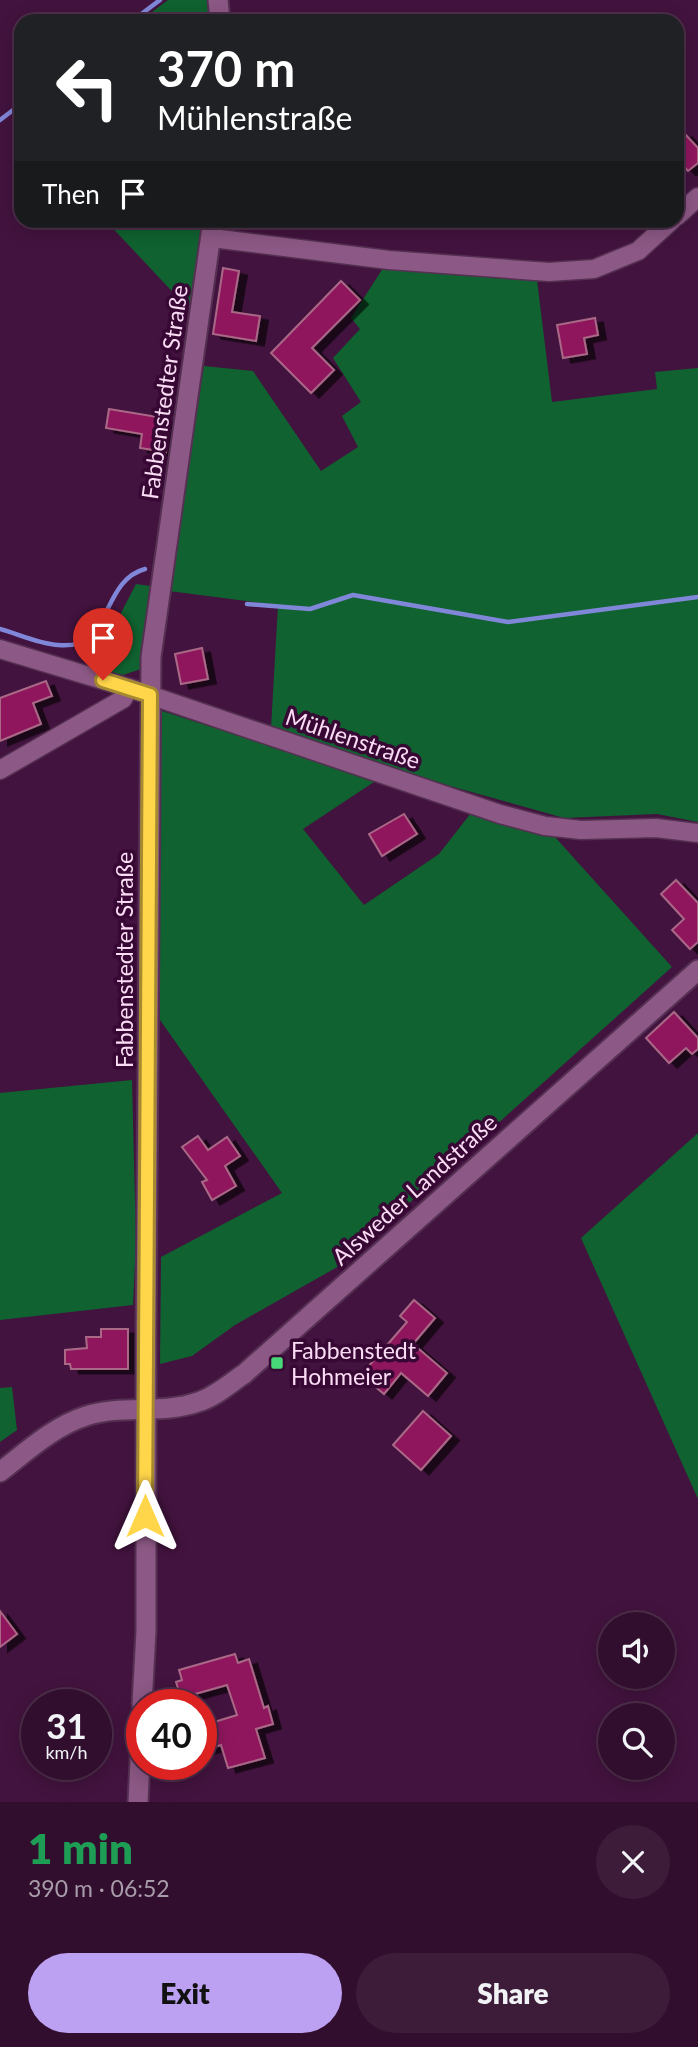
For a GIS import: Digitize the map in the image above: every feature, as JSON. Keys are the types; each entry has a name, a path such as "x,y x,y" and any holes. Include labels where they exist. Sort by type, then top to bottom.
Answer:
{"street":[{"path":"684,210 698,197"},
{"path":"213,229 389,260 549,272 594,269 638,251 663,228"},
{"name":"Fabbenstedter Straße","path":"143,1689 146,1631 145,1409 151,657 213,229"},
{"name":"Mühlenstraße","path":"0,649 129,688 500,814 534,823 581,830 656,828 698,833"},
{"path":"0,770 123,699 129,688"},
{"name":"Alsweder Landstraße","path":"0,1472 64,1425 87,1415 178,1407 199,1402 244,1374 698,970"},
{"path":"138,1802 139,1780"}],"green space":[{"path":"168,0 210,0 210,14 149,14"},
{"path":"113,228 202,228 194,305 183,303"},
{"path":"385,265 537,280 552,402 657,389 655,372 698,368 698,822 657,814 564,818 450,786 271,728 278,605 169,591 204,366 253,371 321,471 358,447 342,416 361,402 333,358 360,329 351,318"},
{"path":"136,584 151,586 141,669 123,675 93,667"},
{"path":"159,710 377,780 303,829 364,905 439,854 471,813 555,837 672,967 339,1266 235,1325 192,1356 160,1364 161,1257 282,1193 160,1020"},
{"path":"132,1080 136,1241 133,1305 0,1320 0,1093"},
{"path":"698,1133 698,1499 581,1238"},
{"path":"12,1387 17,1430 0,1442 0,1388"}],"building":[{"path":"684,133 698,148 698,163 688,171 684,167"},
{"path":"223,268 239,271 232,312 260,316 256,341 213,334"},
{"path":"341,281 360,300 312,348 334,370 311,393 271,353"},
{"path":"595,318 598,335 584,338 587,354 563,358 557,325"},
{"path":"109,409 170,419 166,452 140,448 142,434 106,428"},
{"path":"202,648 208,679 181,684 175,654"},
{"path":"46,681 52,696 33,703 41,724 0,741 0,698"},
{"path":"404,814 417,834 382,856 369,834"},
{"path":"676,880 698,903 698,942 690,949 672,930 684,919 661,894"},
{"path":"674,1012 698,1038 698,1049 692,1054 686,1048 669,1063 646,1038"},
{"path":"198,1136 208,1150 227,1137 240,1156 225,1166 236,1186 212,1200 202,1182 207,1180 182,1147"},
{"path":"414,1300 435,1318 413,1344 447,1373 428,1396 401,1373 384,1394 361,1375 407,1322 400,1316"},
{"path":"101,1329 128,1329 128,1369 71,1369 70,1364 65,1364 65,1350 87,1348 86,1337 101,1337"},
{"path":"423,1411 451,1436 421,1470 393,1445"},
{"path":"0,1611 17,1634 0,1647"},
{"path":"235,1654 238,1663 249,1659 264,1708 268,1706 273,1724 256,1729 265,1758 228,1768 221,1745 217,1746 217,1721 237,1715 227,1685 213,1689 178,1689 176,1682 182,1680 179,1670"}],"waterway":[{"path":"141,14 160,0"},
{"path":"0,120 14,109"},
{"path":"0,629 43,643 76,644 98,627 120,587 131,576 145,569"},
{"path":"247,604 310,609 353,595 508,622 698,597"}],"place":[{"name":"Fabbenstedt Hohmeier","path":"277,1363"}],"route":[{"path":"103,680 150,695 145,1516"}]}
